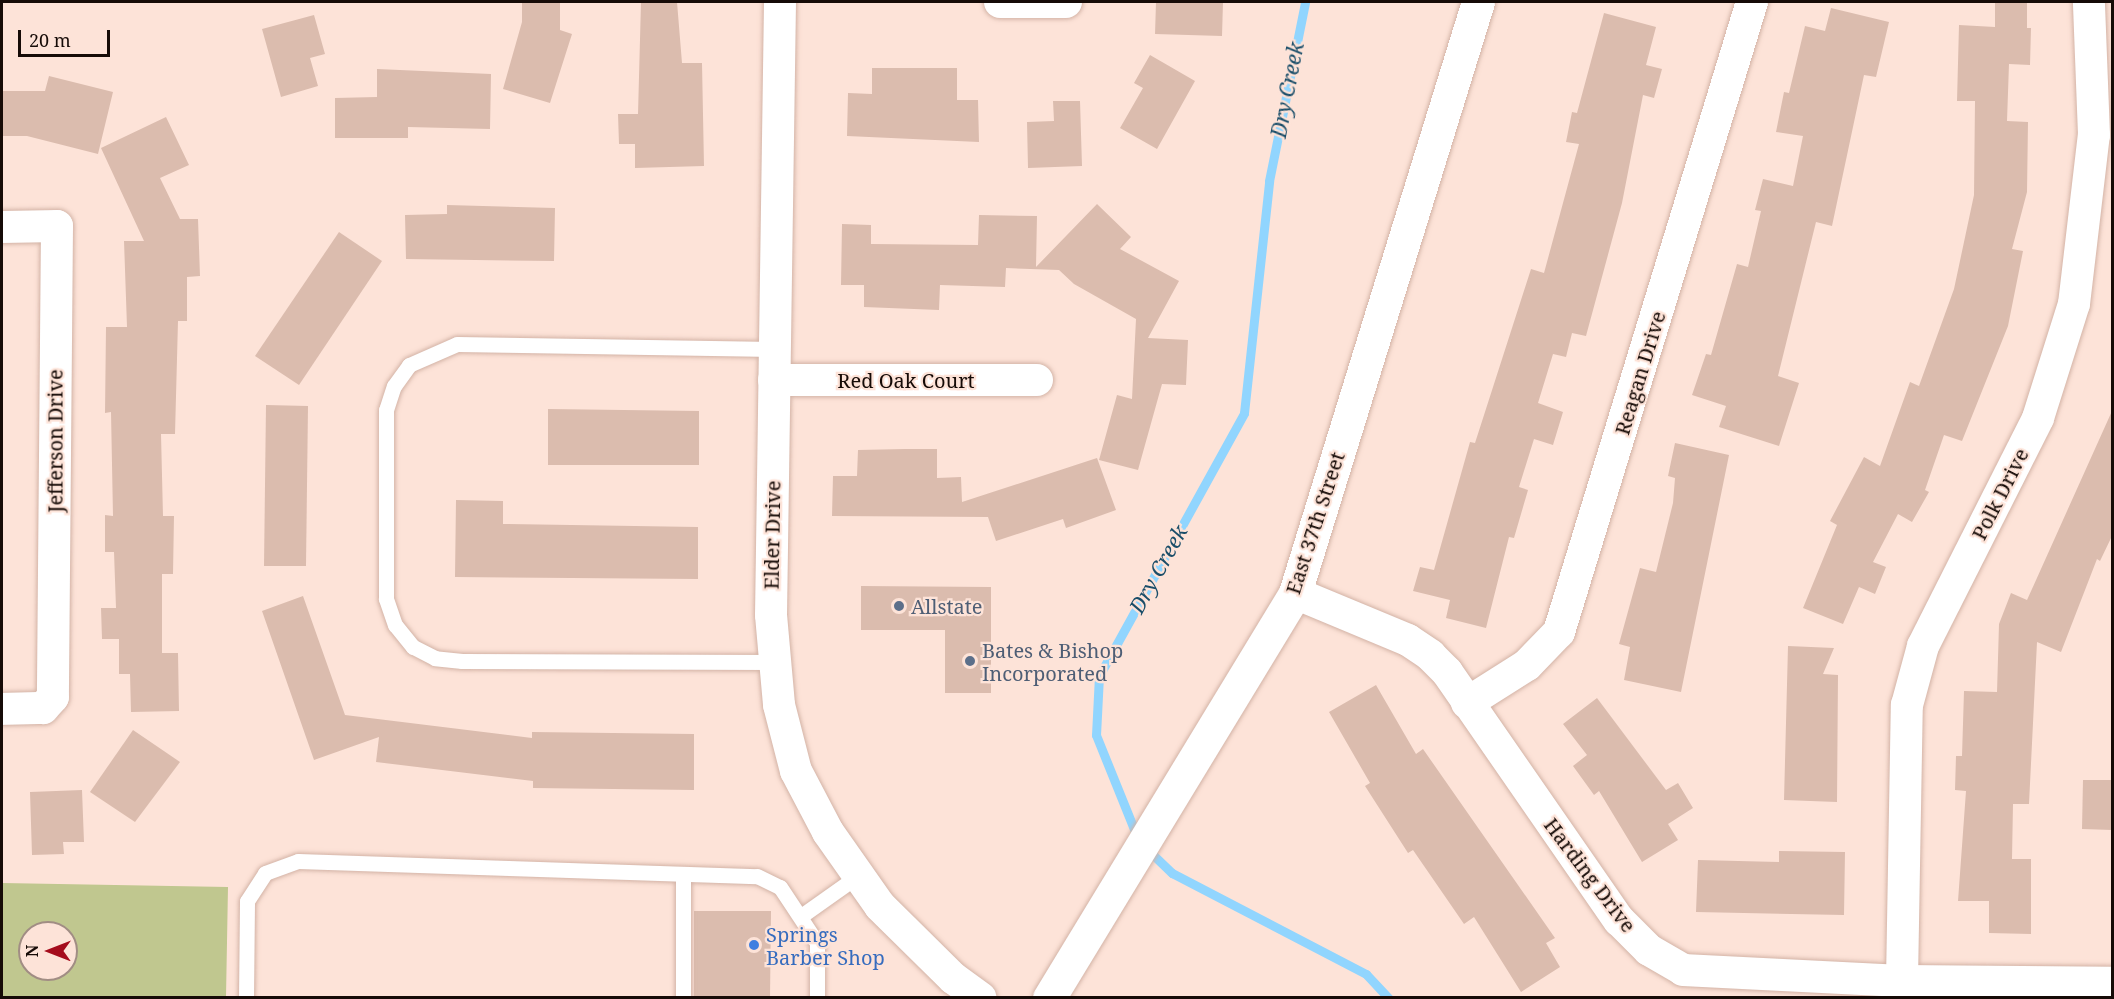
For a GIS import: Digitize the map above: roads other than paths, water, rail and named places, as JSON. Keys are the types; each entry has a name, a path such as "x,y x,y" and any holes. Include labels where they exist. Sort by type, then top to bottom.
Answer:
{"main road":[{"name":"East 37th Street","path":"1049,998 1183,783 1295,593 1478,2"}],"street":[{"name":"Elder Drive","path":"780,2 774,380 774,662 795,771 828,832 880,906 953,978 981,998"},
{"path":"1000,2 1066,2"},
{"name":"Reagan Drive","path":"1467,703 1527,665 1559,632 1752,2"},
{"name":"Polk Drive","path":"1902,981 1907,705 1923,646 2038,418 2074,304 2094,135 2089,2"},
{"name":"Jefferson Drive","path":"2,227 57,226 53,697 44,708 2,709"},
{"name":"Red Oak Court","path":"774,380 1037,380"},
{"name":"Harding Drive","path":"1295,593 1408,640 1447,672 1619,921 1665,961 1683,970 1727,976 1902,981 2112,983"}],"lane":[{"path":"774,662 462,662 435,658 413,647 395,625 386,599 386,410 394,386 409,365 457,344 775,349"},
{"path":"246,998 247,901 265,873 280,864 297,861 757,876 780,887 817,943 817,998"},
{"path":"683,875 683,998"},
{"path":"801,916 858,875"}],"waterway":[{"name":"Dry Creek","path":"1138,839 1096,735 1099,676 1244,413 1269,181 1305,2"},
{"name":"Dry Creek","path":"1147,849 1172,873 1366,974 1388,998"}],"place":[{"name":"Allstate","path":"899,606"},
{"name":"Bates & Bishop Incorporated","path":"970,661"},
{"name":"Springs Barber Shop","path":"754,945"}]}
